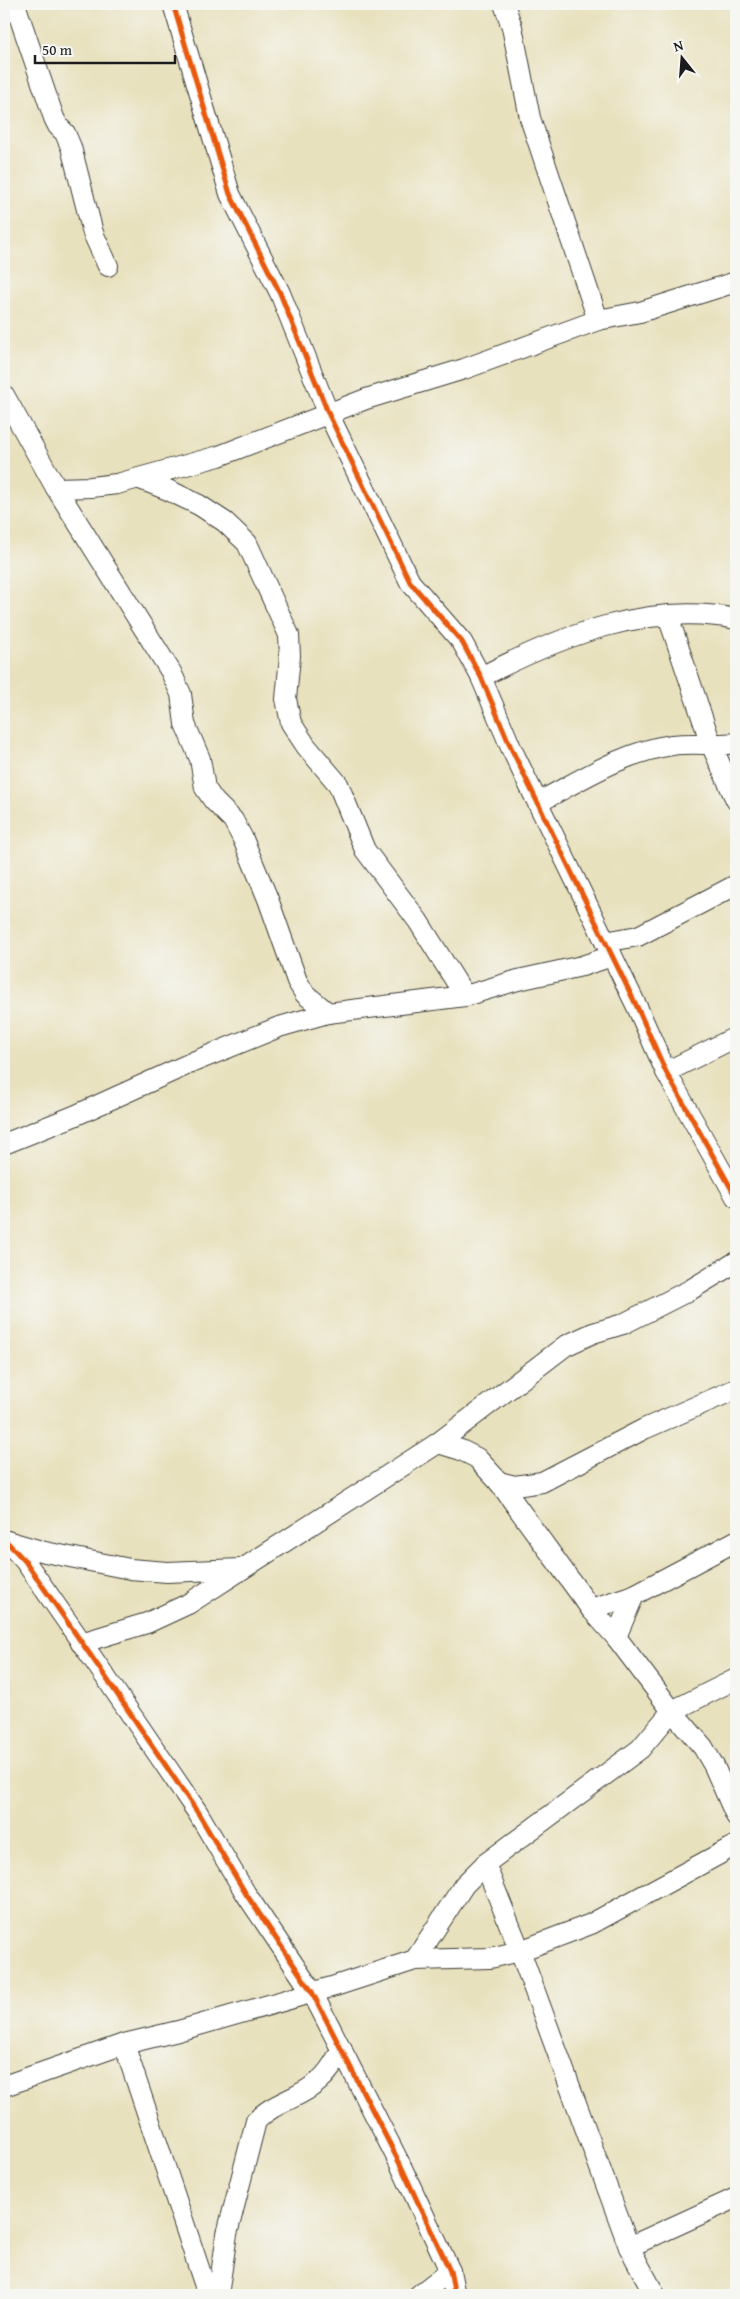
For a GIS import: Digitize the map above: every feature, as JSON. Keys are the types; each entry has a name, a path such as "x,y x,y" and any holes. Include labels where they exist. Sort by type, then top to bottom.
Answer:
{"street":[{"path":"15,4 54,118 71,148 93,233 108,266"},
{"path":"173,4 230,194 280,293 329,414 410,582 462,642 481,677 512,750 539,802 666,1072 733,1184"},
{"path":"504,4 512,27 530,118 598,320"},
{"path":"56,488 91,487 140,479 219,456 366,399 464,369 598,320 640,312 736,282"},
{"path":"4,395 56,488 171,672 181,694 185,724 200,759 205,788 233,820 243,839 268,899 297,981 305,994 328,1013"},
{"path":"140,479 199,505 225,522 247,543 289,635 290,656 286,699 291,723 306,746 338,784 366,850 418,921 465,996"},
{"path":"481,677 545,647 617,623 688,614 736,619"},
{"path":"668,616 711,744 736,800"},
{"path":"539,802 602,768 635,755 692,743 736,743"},
{"path":"4,1144 74,1116 193,1062 270,1030 328,1013 465,996 518,980 582,966 609,949 736,885"},
{"path":"666,1072 736,1037"},
{"path":"81,1643 104,1638 147,1623 188,1604 438,1443 566,1346 593,1333 623,1324 690,1290 736,1262"},
{"path":"499,1482 515,1486 542,1482 644,1430 736,1389"},
{"path":"438,1443 461,1450 477,1458 499,1482 591,1609 616,1636 672,1710 703,1747 714,1766 736,1816"},
{"path":"5,1540 45,1552 130,1569 167,1572 241,1569"},
{"path":"5,1540 25,1562 198,1813 246,1894 312,1992 400,2164 450,2271 455,2295"},
{"path":"591,1609 634,1595 736,1540"},
{"path":"616,1636 634,1595"},
{"path":"98,1666 104,1638"},
{"path":"415,1960 464,1884 485,1864 640,1748 672,1710 736,1679"},
{"path":"4,2086 124,2044 178,2031 289,1999 415,1960 490,1958 520,1951 591,1924 736,1845"},
{"path":"485,1864 520,1951 629,2247 655,2295"},
{"path":"289,1999 300,1973"},
{"path":"124,2044 208,2295"},
{"path":"218,2295 227,2234 256,2121 264,2113 318,2083 329,2072 342,2049"},
{"path":"629,2247 736,2198"},
{"path":"419,2295 450,2271"}],"cycle path":[{"path":"173,4 230,194 280,293 329,415 410,582 462,642 481,677 512,750 638,1009 666,1072 736,1197"},
{"path":"4,1539 25,1561 198,1813 246,1894 312,1992 400,2164 450,2271 455,2295"}]}
